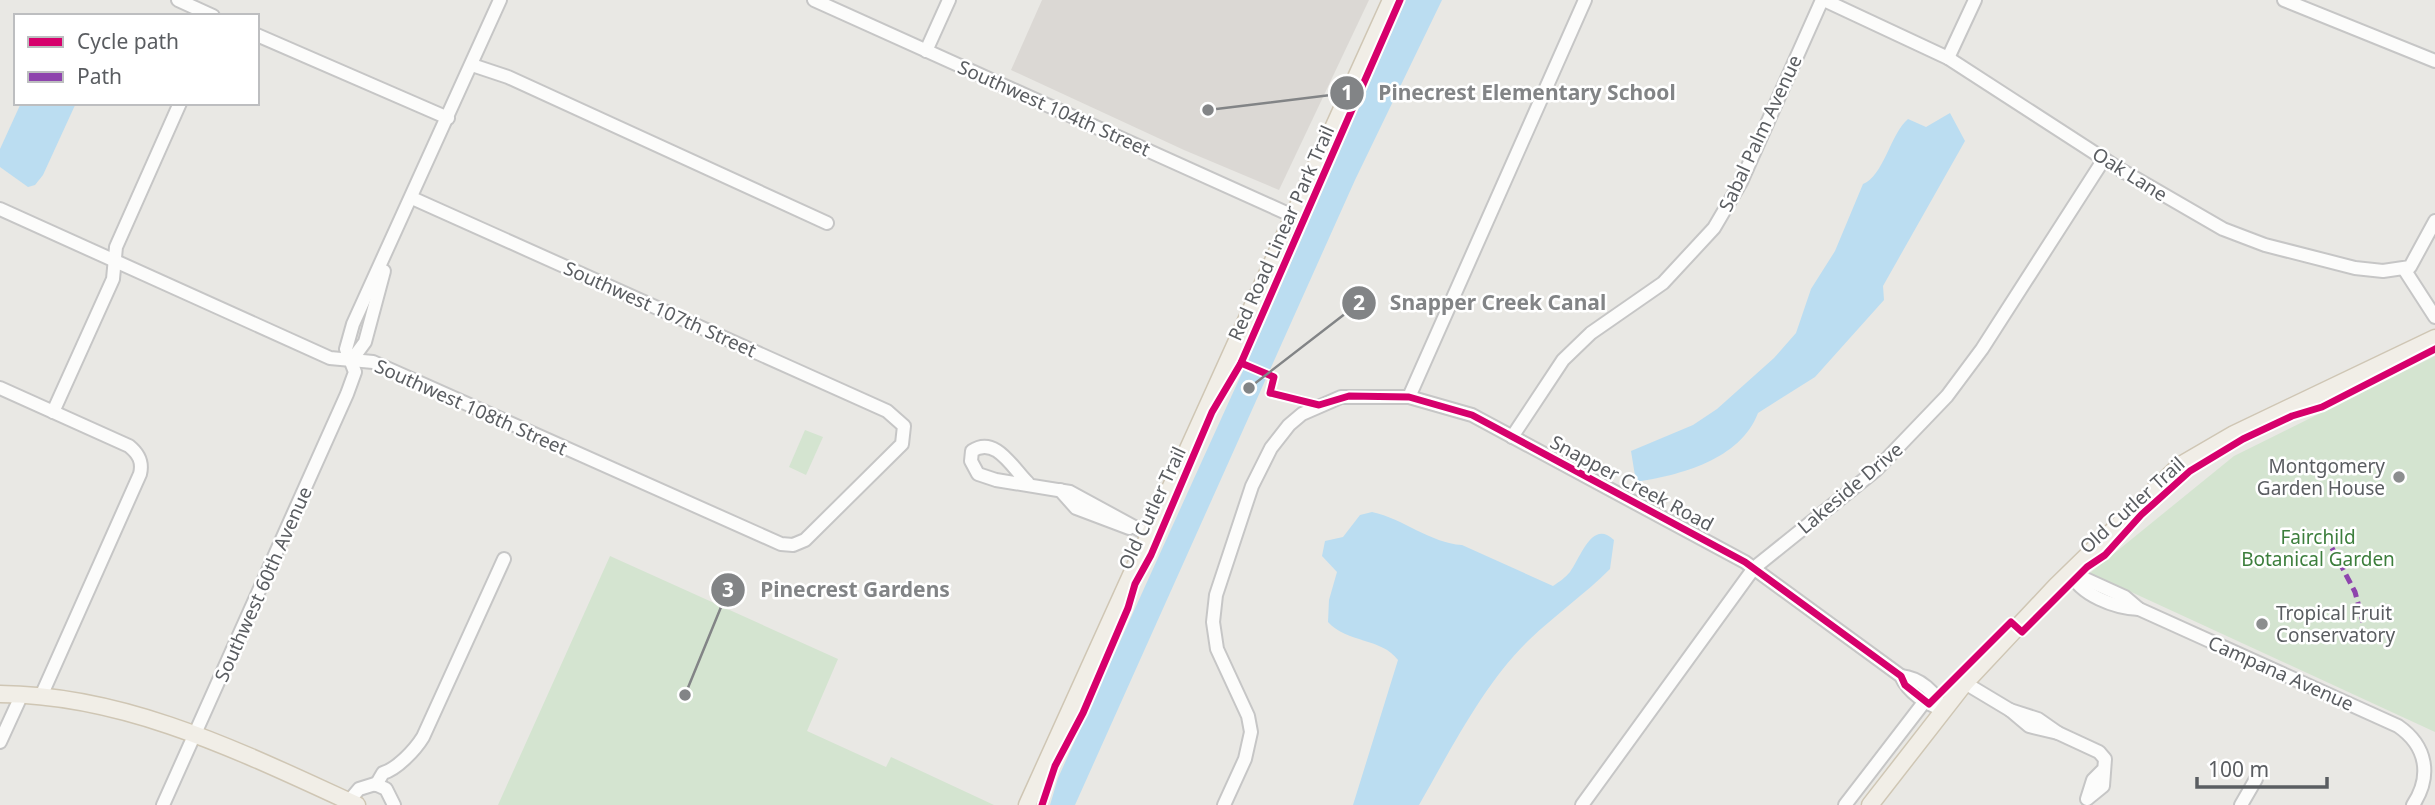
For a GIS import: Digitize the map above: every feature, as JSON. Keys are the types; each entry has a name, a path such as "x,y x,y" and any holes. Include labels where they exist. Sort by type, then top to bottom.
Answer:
{"main road":[{"path":"1027,805 1143,532 1293,216 1391,0"},
{"path":"1870,805 1942,709 1965,683 2070,572 2161,482 2193,456 2435,338"},
{"path":"0,694 42,694 110,708 195,733 353,803"}],"street":[{"path":"178,0 209,14"},
{"name":"Southwest 60th Avenue","path":"163,805 347,394 355,372 346,349 349,335 500,0"},
{"name":"Southwest 104th Street","path":"814,0 1293,216"},
{"path":"926,51 949,0"},
{"path":"1409,397 1585,0"},
{"name":"Oak Lane","path":"1823,0 1948,58 2199,217 2246,239 2355,268 2404,269"},
{"name":"Sabal Palm Avenue","path":"1512,437 1563,360 1591,333 1663,284 1714,228 1741,182 1823,0"},
{"path":"1948,58 1975,0"},
{"path":"2284,0 2435,61"},
{"path":"259,36 448,118"},
{"path":"473,61 827,223"},
{"path":"54,412 113,279 116,247 179,105"},
{"name":"Lakeside Drive","path":"1582,805 1754,568 1773,550 1866,480 1937,407 1982,349 2104,159"},
{"name":"Southwest 107th Street","path":"412,198 887,411 904,426 905,435 898,449 805,540 787,545"},
{"name":"Southwest 108th Street","path":"0,209 330,358 373,362 768,539 787,545"},
{"path":"2435,221 2412,263 2404,269 2435,317"},
{"path":"0,388 130,446 141,459 140,474 42,694"},
{"name":"Snapper Creek Road","path":"1224,805 1247,753 1251,727 1217,649 1214,603 1252,486 1266,456 1283,432 1315,407 1341,397 1409,397 1458,409 1512,437 1754,568 1901,676 1905,685 1925,701 1942,709"},
{"path":"1028,483 1084,497 1143,532"},
{"path":"353,803 359,789 381,787 392,777 391,771 423,737 504,559"},
{"name":"Campana Avenue","path":"2070,572 2077,586 2095,596 2113,604 2139,609 2392,723 2417,744 2424,763 2422,789"},
{"name":"Campana Avenue","path":"2070,572 2125,597 2139,609"},
{"name":"Snapper Creek Road","path":"1901,676 1911,677 1937,696 1942,709"},
{"path":"1965,683 2010,710 2029,726 2058,733 2104,755 2104,769 2093,780 2086,802"},
{"path":"0,742 22,694"},
{"path":"1845,805 1925,701"},
{"path":"2241,805 2256,779"},
{"path":"381,787 394,805"},
{"path":"2413,805 2422,789 2434,796"}],"shaded area":[{"path":"1042,0 1369,0 1279,190 1184,150 1011,70"}],"green space":[{"name":"Fairchild Botanical Garden","path":"2435,356 2435,732 2090,573 2234,456"},
{"path":"805,430 823,437 806,475 789,467"},
{"path":"610,556 838,659 807,731 886,767 891,757 994,805 498,805"}],"water":[{"path":"1406,0 1442,0 1355,180 1075,805 1050,805 1058,778 1266,320"},
{"path":"20,105 75,105 43,175 35,185 28,187 0,167 0,149"},
{"path":"1950,113 1965,141 1883,286 1884,300 1815,377 1758,413 1738,443 1723,454 1689,469 1636,482 1631,451 1693,425 1717,409 1774,358 1796,333 1811,289 1835,251 1863,184 1876,173 1902,126 1908,119 1926,127"},
{"path":"1372,512 1428,536 1462,545 1553,586 1570,572 1593,537 1606,535 1614,540 1610,569 1529,640 1497,676 1469,718 1419,805 1353,805 1398,660 1383,648 1345,634 1328,622 1329,600 1337,572 1322,556 1325,541 1343,537 1360,515"}],"marked path":[{"path":"2332,548 2355,592 2363,622"}],"cycle path":[{"name":"Red Road Linear Park Trail","path":"1042,805 1055,766 1083,713 1128,608 1135,584 1151,555 1212,412 1241,363 1400,0"},
{"name":"Old Cutler Trail","path":"1241,363 1274,377 1270,393 1319,405 1349,396 1409,397 1472,415 1745,562 1901,676 1905,685 1929,704 2011,622 2022,632 2087,567 2105,555 2141,515 2190,471 2243,439 2292,416 2322,407 2435,349"}],"place":[{"name":"Pinecrest Elementary School","path":"1208,110"},
{"name":"Snapper Creek Canal","path":"1249,388"},
{"name":"Montgomery Garden House","path":"2399,477"},
{"name":"Tropical Fruit Conservatory","path":"2262,624"},
{"name":"Pinecrest Gardens","path":"685,695"}]}
